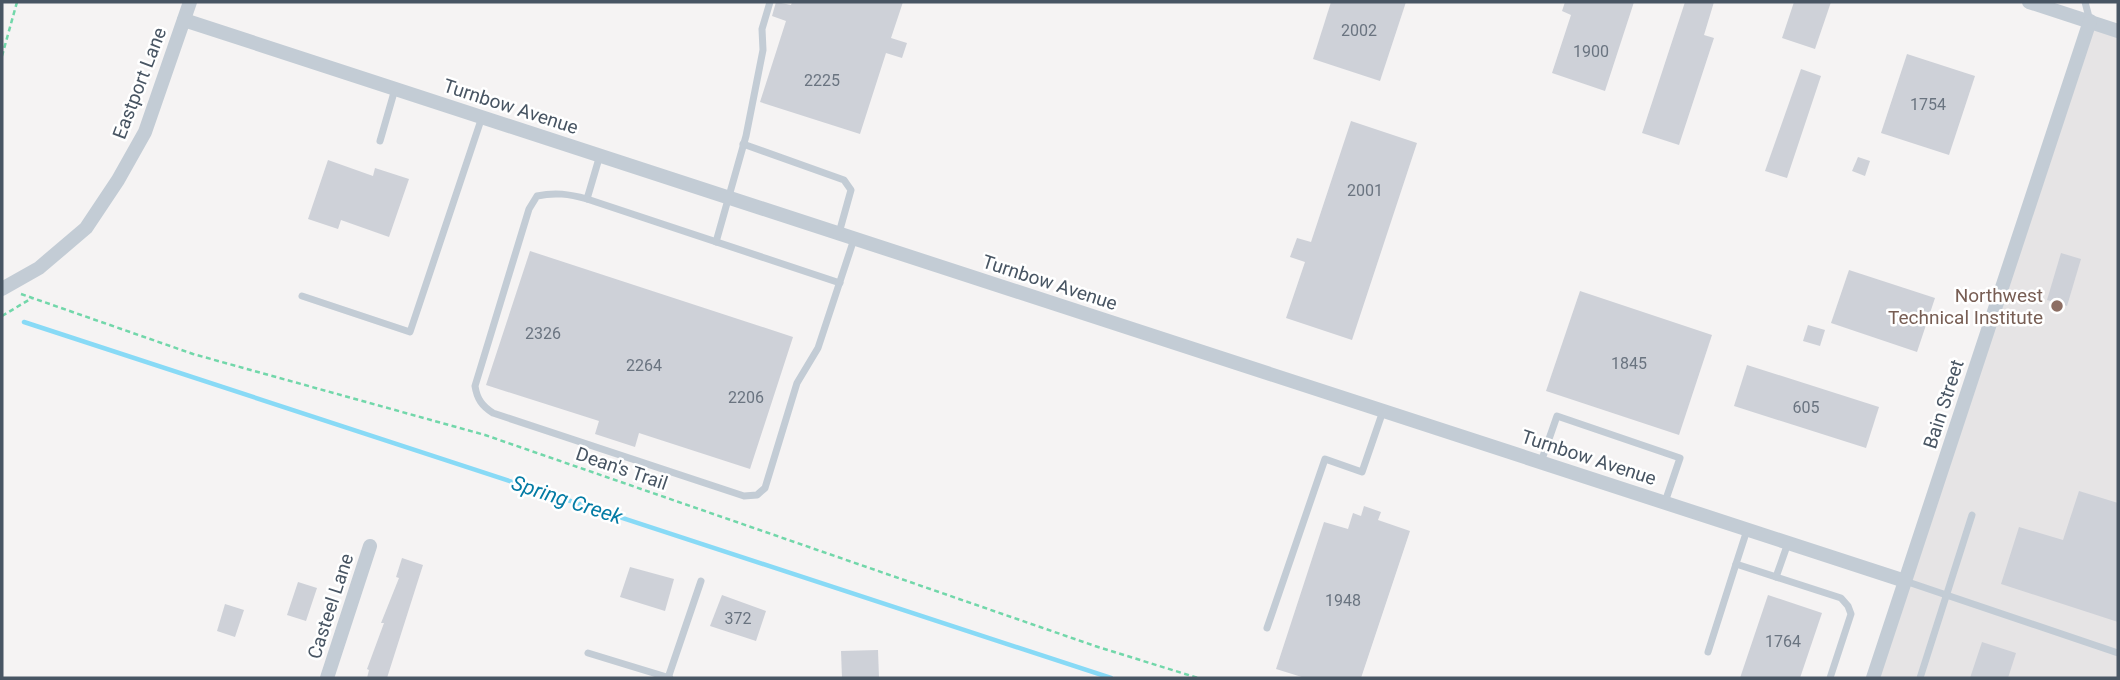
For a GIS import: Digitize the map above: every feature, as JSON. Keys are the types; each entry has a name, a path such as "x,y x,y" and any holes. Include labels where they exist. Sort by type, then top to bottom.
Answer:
{"street":[{"name":"Eastport Lane","path":"2,289 39,268 86,228 118,180 145,132 190,2"},
{"path":"2029,2 2118,31"},
{"name":"Turnbow Avenue","path":"184,20 1905,581"},
{"name":"Bain Street","path":"1873,678 2090,22"},
{"name":"Casteel Lane","path":"327,678 370,546"}],"lane":[{"path":"716,242 743,144 762,50 762,29 770,2"},
{"path":"2085,2 2090,22"},
{"path":"380,141 395,88"},
{"path":"302,296 410,332 482,117"},
{"path":"743,144 844,180 851,190 839,233"},
{"path":"587,199 600,155"},
{"path":"840,283 571,194 552,193 537,196 529,209 475,386 476,397 493,413 744,496 757,495 765,488 797,383 818,348 840,283 855,238"},
{"path":"1267,628 1325,459 1362,472 1384,411"},
{"path":"1541,462 1556,416 1680,458 1665,502"},
{"path":"1920,678 1972,515"},
{"path":"1708,652 1747,529"},
{"path":"1776,577 1788,543"},
{"path":"1736,564 1841,598 1848,606 1851,614 1830,678"},
{"path":"589,653 669,678 701,581"},
{"path":"1905,581 2118,653"}],"path":[{"path":"2,56 17,2"},
{"name":"Dean's Trail","path":"2,316 32,298 193,354 485,435 1083,642 1198,678"}],"shaded area":[{"name":"Northwest Technical Institute","path":"2090,21 2118,31 2118,678 1873,678"}],"building":[{"path":"776,2 791,5 792,2 903,2 891,38 907,43 902,58 886,53 860,134 760,102 786,21 772,16"},
{"path":"1331,2 1406,2 1380,81 1313,59"},
{"path":"1565,2 1634,2 1605,91 1552,73 1571,15 1562,11"},
{"path":"1685,2 1714,2 1704,35 1714,38 1679,145 1642,133"},
{"path":"1794,2 1831,2 1815,49 1782,38"},
{"path":"1907,54 1975,76 1949,155 1881,133"},
{"path":"1801,69 1821,76 1787,178 1765,171"},
{"path":"1351,121 1417,143 1352,340 1286,318 1305,262 1290,257 1297,238 1311,242"},
{"path":"1858,157 1870,161 1865,176 1852,171"},
{"path":"328,160 373,176 375,168 409,179 389,237 341,220 338,229 308,219"},
{"path":"530,251 793,337 750,469 639,433 635,447 595,434 599,421 486,385"},
{"path":"2061,253 2081,259 2067,306 2047,300"},
{"path":"1849,270 1935,298 1917,352 1831,323"},
{"path":"1580,291 1712,335 1679,435 1546,391"},
{"path":"1808,325 1825,330 1820,346 1803,341"},
{"path":"1747,365 1879,407 1866,448 1734,406"},
{"path":"2079,491 2118,503 2118,622 2001,584 2019,527 2063,540"},
{"path":"1364,506 1381,512 1378,520 1410,531 1361,678 1305,678 1276,669 1324,522 1348,529 1353,513 1361,516"},
{"path":"402,558 423,565 387,678 367,678 367,669 384,623 381,623 399,578 396,577"},
{"path":"630,567 674,579 665,611 620,597"},
{"path":"298,582 317,588 306,621 287,615"},
{"path":"722,595 766,611 756,641 710,626"},
{"path":"1768,595 1822,613 1800,678 1740,678"},
{"path":"225,604 244,610 235,637 217,631"},
{"path":"1982,642 2016,653 2008,678 1970,678"},
{"path":"878,650 879,678 842,678 841,651"}],"waterway":[{"name":"Spring Creek","path":"24,322 1111,678"}],"place":[{"name":"Northwest Technical Institute","path":"2057,306"}]}
